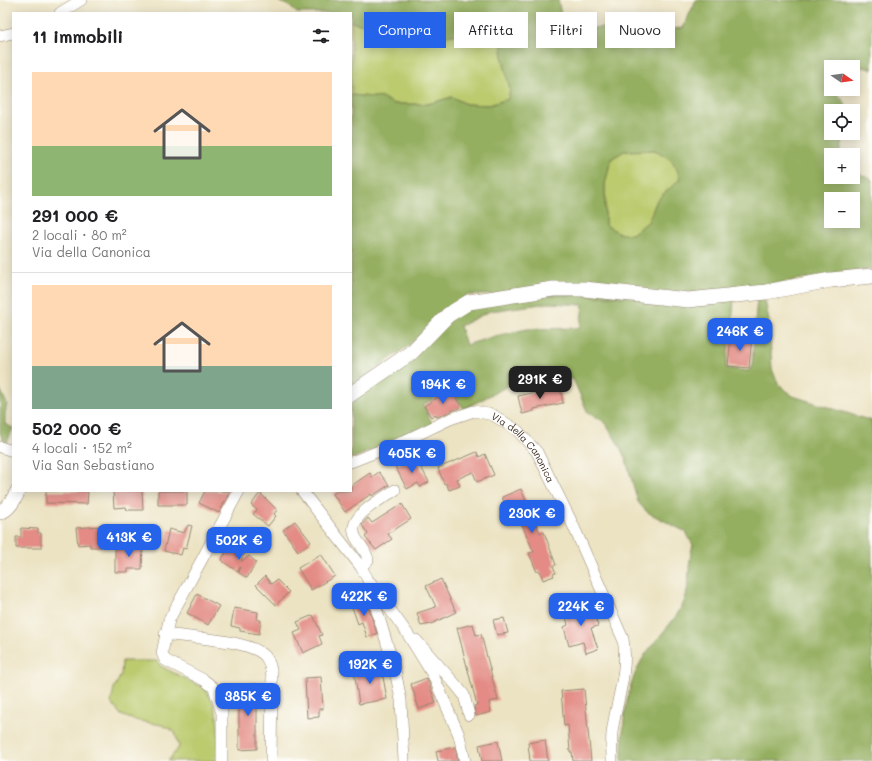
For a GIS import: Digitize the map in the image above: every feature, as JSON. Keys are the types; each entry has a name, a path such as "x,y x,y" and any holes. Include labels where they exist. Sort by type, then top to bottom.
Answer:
{"street":[{"path":"62,12 81,0"},
{"path":"0,36 12,32"},
{"path":"352,393 412,352 448,315 469,302 553,289 584,289 688,300 766,292 831,280 872,276"},
{"name":"Via della Canonica","path":"352,462 402,442 450,419 474,411 493,415 518,431 537,452 573,525 623,639 626,654 625,673 612,734 612,761"},
{"path":"362,567 368,560 368,556 355,536 353,530 354,523 358,516 395,490"},
{"path":"0,512 4,510 14,499 18,492"},
{"path":"222,761 222,713 214,688 204,680 165,660 162,653 169,620 238,492"},
{"path":"303,492 362,567 367,578 395,670 401,700 404,761"},
{"path":"367,578 407,633 436,682 459,735 465,761"},
{"path":"407,633 414,638 464,695 469,715"},
{"path":"165,634 221,640 253,648 265,656 270,664 272,676 271,761"}],"green space":[{"path":"276,0 558,0 561,12 536,12 536,48 597,48 597,28 605,27 605,48 675,48 675,29 683,28 696,0 872,0 872,69 860,67 860,60 834,60 830,58 830,60 824,60 824,96 839,96 845,104 824,104 824,140 843,140 841,148 824,148 824,184 860,184 860,174 872,180 872,269 734,289 688,293 605,295 467,295 407,347 352,385 352,95 383,98 394,104 428,104 452,97 466,104 489,105 508,99 510,90 502,48 528,48 528,12 454,12 454,35 446,36 446,12 364,12 364,25 352,22 352,12 296,12 289,6","holes":["655,150 672,161 680,179 657,200 648,222 632,234 621,234 605,225 605,184 611,159 624,151"]},
{"path":"352,22 364,24 364,48 446,48 446,36 454,35 454,48 502,48 510,90 508,99 489,105 466,104 452,97 428,104 394,104 383,98 352,95"},
{"path":"655,150 672,161 680,179 657,200 648,222 632,234 621,234 605,225 605,184 611,159 624,151"},
{"path":"529,294 734,300 726,368 749,371 752,365 757,296 764,294 769,321 772,369 778,384 793,396 872,421 872,761 622,761 624,720 633,679 645,655 671,623 684,602 688,588 690,559 693,545 686,532 647,512 638,502 626,460 605,422 588,413 573,379 534,377 517,381 464,409 451,388 423,405 433,425 352,459 352,397 470,303","holes":["549,303 583,305 580,328 527,329 495,336 466,345 460,326 490,311"]},
{"path":"0,389 7,404 5,424 12,428 6,445 0,434"},
{"path":"122,661 157,661 160,666 204,688 214,705 218,723 218,761 168,761 179,747 175,732 162,725 134,720 121,715 111,703 114,688 121,675"}],"building":[{"path":"731,335 752,337 749,368 728,366"},
{"path":"560,387 563,403 534,409 534,411 522,414 518,396"},
{"path":"451,389 461,407 437,417 435,414 431,417 424,406"},
{"path":"477,452 479,457 485,454 494,475 477,482 473,472 457,479 460,486 449,490 446,483 444,484 438,468"},
{"path":"416,458 429,482 420,487 418,483 407,489 395,466 403,462 404,464"},
{"path":"379,472 389,485 372,496 371,494 345,512 333,494 336,492 352,492 352,485 370,473 372,477"},
{"path":"521,489 540,533 544,532 556,565 553,566 556,573 553,574 554,576 543,580 540,571 537,572 529,553 534,552 519,518 512,521 502,497"},
{"path":"46,492 88,492 87,504 46,503"},
{"path":"113,492 142,492 143,510 127,510 126,507 114,508"},
{"path":"158,492 187,492 187,505 158,505"},
{"path":"204,492 230,492 219,513 199,503"},
{"path":"260,493 277,510 274,514 276,516 268,526 253,514 257,510 251,505"},
{"path":"402,504 411,519 388,534 392,539 376,550 365,537 368,534 362,525 368,518 372,523"},
{"path":"295,521 311,542 298,551 283,530"},
{"path":"188,525 192,526 186,549 183,548 181,555 164,551 169,529 184,533"},
{"path":"100,526 101,547 90,547 90,544 78,545 76,528"},
{"path":"21,528 38,529 38,533 41,533 41,548 16,548 16,537 21,537"},
{"path":"128,544 143,544 142,569 128,569 128,572 115,572 115,547 128,547"},
{"path":"232,544 245,554 241,559 242,561 249,556 256,562 247,578 239,573 240,567 238,572 221,560"},
{"path":"321,554 335,576 311,590 298,568"},
{"path":"265,576 271,584 277,580 289,592 276,605 256,585"},
{"path":"441,579 456,612 431,624 421,626 417,613 436,607 426,586"},
{"path":"197,594 219,606 208,625 187,613"},
{"path":"366,599 377,634 367,637 362,622 358,624 351,604"},
{"path":"583,604 584,606 590,605 591,608 593,607 598,626 591,628 598,649 586,653 583,642 569,646 564,627 568,625 564,609"},
{"path":"234,608 258,612 257,620 261,620 259,634 240,631 240,628 231,626"},
{"path":"313,615 322,635 319,636 322,644 303,653 294,633 301,630 297,622"},
{"path":"504,618 508,633 497,635 493,620"},
{"path":"473,624 476,635 481,634 498,700 489,702 491,712 476,716 474,706 477,705 457,628"},
{"path":"381,666 387,699 359,704 354,671"},
{"path":"321,677 323,709 319,709 319,717 307,718 305,678"},
{"path":"427,678 436,703 419,709 411,684"},
{"path":"257,684 257,749 239,750 239,685"},
{"path":"584,689 591,761 573,761 572,752 570,752 568,725 564,726 561,691"},
{"path":"545,740 548,761 530,761 528,743"},
{"path":"498,741 502,761 482,761 479,745"},
{"path":"455,747 458,761 438,761 436,751"}]}
